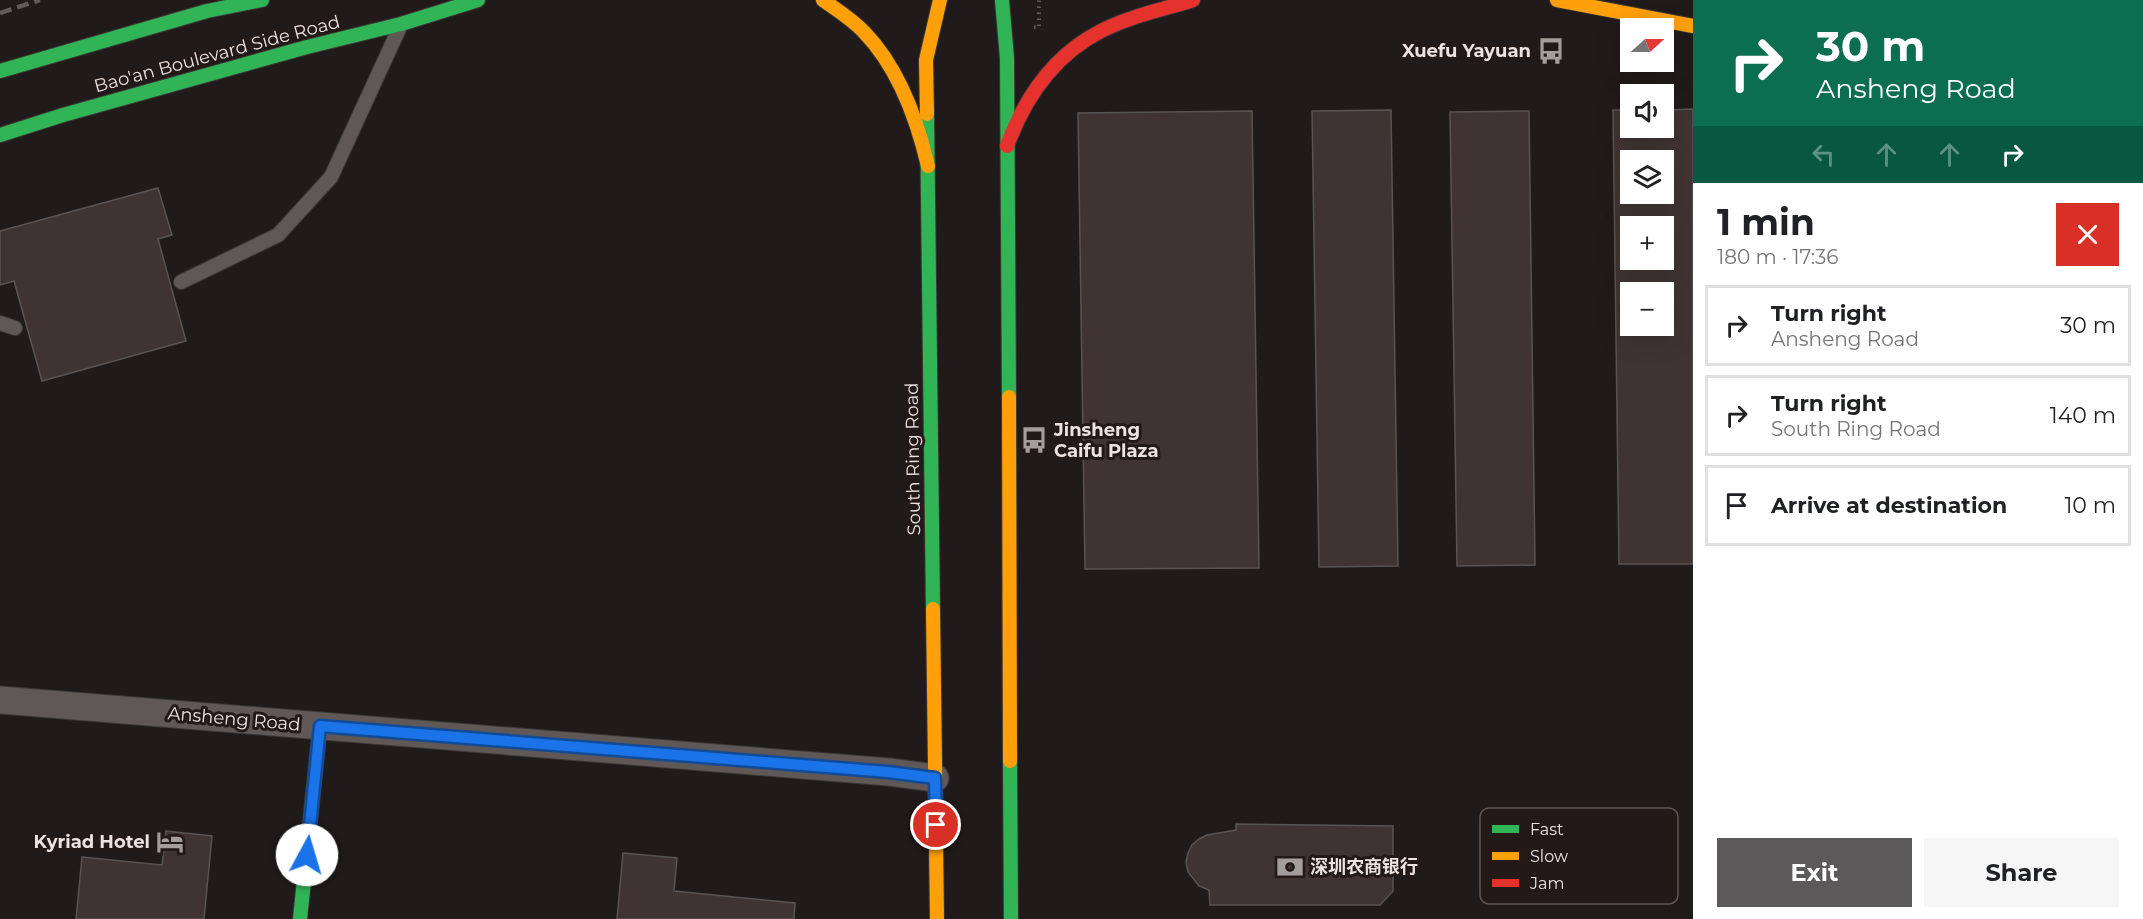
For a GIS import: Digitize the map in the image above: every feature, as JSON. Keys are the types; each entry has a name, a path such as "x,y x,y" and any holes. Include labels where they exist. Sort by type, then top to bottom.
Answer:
{"main road":[{"path":"0,71 207,11 262,0"},
{"name":"Bao'an Boulevard Side Road","path":"0,135 63,115 296,50 401,24 478,0"},
{"path":"823,0 866,33 878,50 915,120 928,166"},
{"name":"South Ring Road","path":"937,919 926,60 940,0"},
{"path":"1002,0 1007,58 1011,919"},
{"path":"1007,146 1024,106 1049,71 1065,56 1100,31 1193,0"},
{"path":"1557,0 1693,26"},
{"path":"300,919 320,726"}],"street":[{"name":"Ansheng Road","path":"0,700 877,771 935,778"}],"lane":[{"path":"181,282 278,235 331,177 401,24"},
{"path":"0,323 15,328"}],"building":[{"path":"1693,109 1693,564 1619,564 1613,110 1620,110 1620,138 1674,138 1674,110"},
{"path":"1391,110 1398,566 1319,567 1312,111"},
{"path":"1252,111 1259,568 1085,569 1078,113"},
{"path":"1529,111 1535,565 1457,566 1450,112"},
{"path":"158,188 172,235 158,239 186,341 42,381 14,281 0,285 0,231"},
{"name":"深圳农商银行","path":"1236,824 1393,826 1393,891 1380,905 1210,905 1209,890 1199,886 1188,872 1186,862 1188,853 1199,839 1207,835 1236,830"},
{"path":"166,831 212,836 204,919 76,919 82,857 162,865"},
{"path":"623,853 677,858 674,891 795,903 794,919 617,919"}],"railway":[{"path":"0,13 40,0"}],"traffic: fast":[{"path":"0,71 207,11 262,0"},
{"path":"0,135 63,115 307,47 401,24 478,0"},
{"path":"1002,0 1007,58 1009,397"},
{"path":"927,114 933,609"},
{"path":"300,919 320,726"},
{"path":"1010,761 1011,919"}],"traffic: slow":[{"path":"823,0 859,27 887,61 912,112 928,166"},
{"path":"927,114 926,60 940,0"},
{"path":"1557,0 1693,26"},
{"path":"1009,397 1010,761"},
{"path":"933,609 937,919"}],"traffic: jam":[{"path":"1007,146 1032,94 1055,65 1069,52 1112,26 1193,0"}],"place":[{"name":"Xuefu Yayuan","path":"1551,51"},
{"name":"Jinsheng Caifu Plaza","path":"1034,440"},
{"name":"Kyriad Hotel","path":"170,842"},
{"name":"深圳农商银行","path":"1290,867"}],"route":[{"path":"307,855 320,726 888,772 935,778 936,825"}]}
